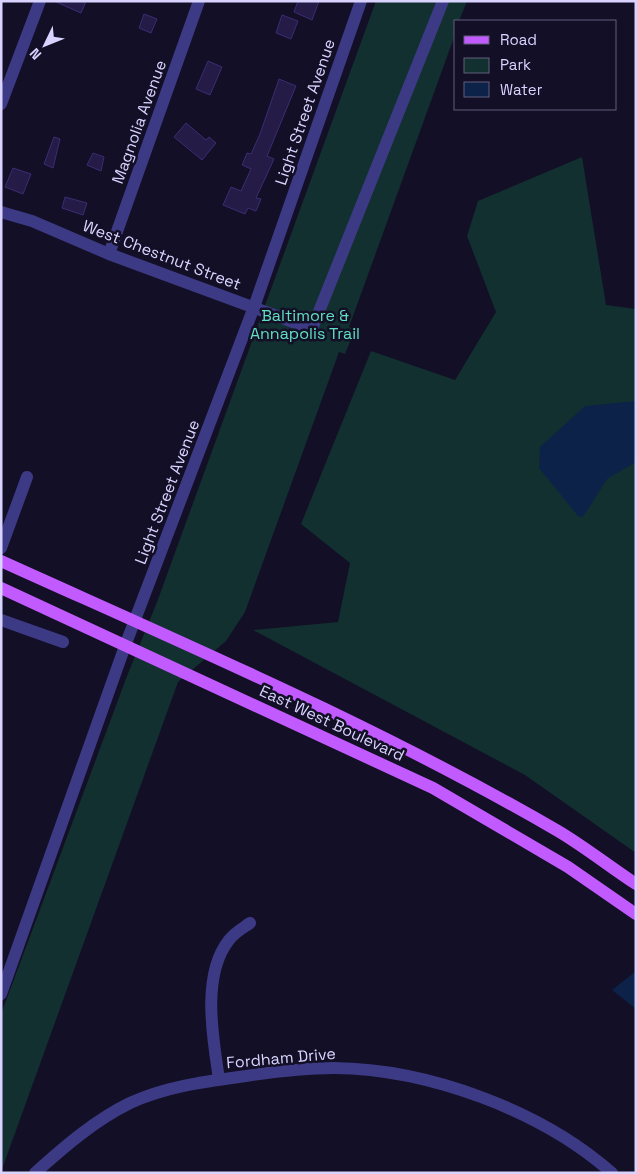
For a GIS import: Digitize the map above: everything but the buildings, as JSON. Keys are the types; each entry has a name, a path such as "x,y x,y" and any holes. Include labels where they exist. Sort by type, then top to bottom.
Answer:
{"main road":[{"name":"East West Boulevard","path":"1,560 412,751 559,832 636,884"},
{"name":"East West Boulevard","path":"1,588 433,788 568,867 636,914"}],"street":[{"path":"1,104 40,1"},
{"name":"Magnolia Avenue","path":"109,254 199,1"},
{"name":"Light Street Avenue","path":"1,994 135,621 254,307 361,1"},
{"name":"West Chestnut Street","path":"1,212 32,221 109,254 312,329 443,1"},
{"path":"1,548 27,477"},
{"path":"1,620 63,642"},
{"path":"219,1079 211,1024 215,972 221,951 230,938 250,924"},
{"name":"Fordham Drive","path":"42,1170 92,1126 130,1103 165,1090 219,1079 285,1070 334,1068 400,1074 433,1082 496,1102 570,1142 612,1173"}],"green space":[{"name":"Baltimore & Annapolis Trail","path":"376,1 467,1 459,20 454,20 454,38 349,327 355,329 345,354 339,352 245,612 226,641 178,682 1,1172 1,1014 127,676 157,602"},
{"path":"582,157 606,305 636,309 636,853 525,775 253,630 338,622 350,563 301,524 371,351 455,380 496,312 467,236 478,201"}],"water":[{"path":"636,401 636,462 607,479 583,517 578,516 539,468 540,447 585,406"},
{"path":"636,971 636,1009 612,990"}]}
